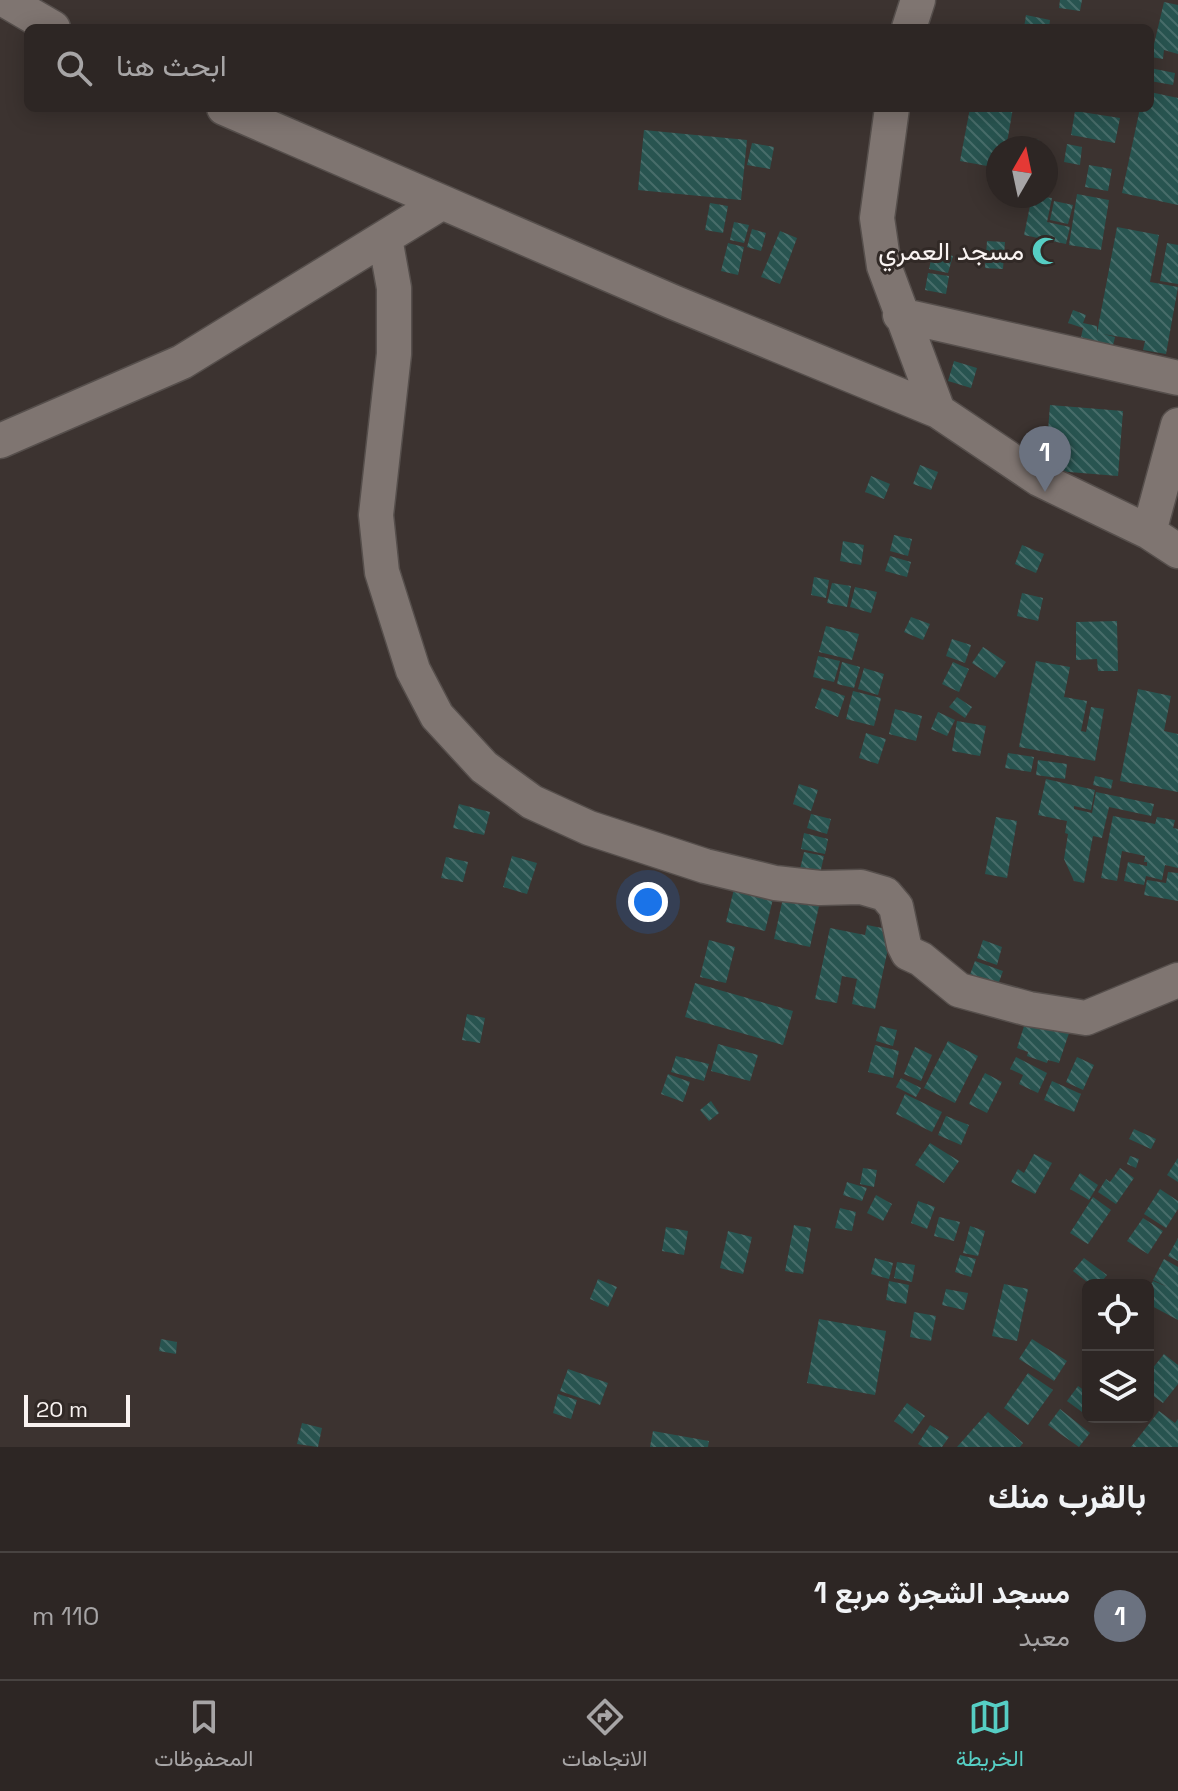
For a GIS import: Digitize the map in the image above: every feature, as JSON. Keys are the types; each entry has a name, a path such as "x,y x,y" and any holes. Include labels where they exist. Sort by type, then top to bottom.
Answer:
{"street":[{"path":"5,0 46,24"},
{"path":"910,24 918,0"},
{"path":"233,112 441,203 938,411 1039,479 1149,532 1178,551"},
{"path":"891,112 877,218 884,266 938,411"},
{"path":"0,441 182,362 441,203"},
{"path":"385,238 394,288 394,354 376,515 382,572 413,670 437,716 484,767 546,809 589,828 705,866 775,883 820,888 861,887 885,894 896,907 908,953 921,959 959,990 1029,1009 1086,1018 1178,980"},
{"path":"900,315 1178,378"},
{"path":"1149,532 1178,425"}],"building":[{"path":"1060,0 1082,0 1080,11 1059,8"},
{"path":"1164,2 1178,5 1178,54 1164,50 1163,59 1154,58"},
{"path":"1026,15 1050,20 1050,24 1025,24"},
{"path":"1154,69 1175,73 1173,85 1154,82"},
{"path":"1154,93 1178,98 1178,205 1122,193 1139,112 1154,112"},
{"path":"969,112 1012,112 1008,136 986,136 986,166 960,161"},
{"path":"1075,112 1120,118 1115,143 1071,135"},
{"path":"644,130 747,140 741,200 638,190"},
{"path":"752,143 774,147 770,169 747,165"},
{"path":"1067,144 1082,147 1080,165 1064,162"},
{"path":"1089,165 1112,169 1108,191 1085,187"},
{"path":"1077,194 1109,200 1101,250 1069,245"},
{"path":"1058,202 1073,205 1068,224 1050,220 1053,208 1058,208"},
{"path":"710,203 728,206 723,233 705,230"},
{"path":"1030,208 1050,208 1047,222 1070,227 1066,244 1024,235"},
{"path":"734,222 749,225 744,243 730,240"},
{"path":"1117,227 1159,235 1150,282 1178,287 1166,354 1143,350 1145,341 1103,334 1115,337 1110,359 1078,352 1083,328 1068,323 1073,310 1086,315 1083,323 1097,326 1097,333"},
{"path":"752,229 766,233 761,251 747,247"},
{"path":"780,231 797,238 780,284 761,277"},
{"path":"987,241 1005,242 1003,269 985,268"},
{"path":"728,243 744,247 738,275 721,271"},
{"path":"1167,243 1178,245 1178,284 1160,281"},
{"path":"933,251 953,256 948,273 929,269"},
{"path":"928,273 949,276 946,294 925,290"},
{"path":"954,361 977,368 971,388 948,381"},
{"path":"1050,405 1123,411 1118,476 1045,470"},
{"path":"920,465 938,472 931,490 913,484"},
{"path":"871,476 890,484 884,499 865,492"},
{"path":"894,535 912,539 908,556 890,551"},
{"path":"843,541 864,545 861,565 840,561"},
{"path":"1022,545 1044,554 1036,573 1015,564"},
{"path":"890,556 911,562 907,577 885,571"},
{"path":"814,577 829,580 826,598 811,595"},
{"path":"832,583 851,586 847,607 827,603"},
{"path":"855,587 877,592 871,613 850,607"},
{"path":"1022,593 1043,598 1038,621 1017,616"},
{"path":"911,617 930,624 923,640 904,632"},
{"path":"1117,621 1118,671 1098,671 1097,659 1076,660 1076,622"},
{"path":"826,626 859,634 852,660 819,652"},
{"path":"952,639 971,645 965,663 946,656"},
{"path":"983,647 1006,662 995,678 972,663"},
{"path":"818,656 840,661 834,682 813,677"},
{"path":"1036,661 1070,667 1064,697 1087,701 1081,731 1086,732 1091,707 1104,709 1095,761 1019,747"},
{"path":"842,662 860,667 854,688 837,684"},
{"path":"953,662 969,669 959,692 942,684"},
{"path":"864,668 884,674 878,695 858,689"},
{"path":"822,688 845,696 838,717 815,708"},
{"path":"1138,689 1171,696 1164,731 1178,734 1178,792 1120,781"},
{"path":"853,691 881,698 874,726 846,719"},
{"path":"957,697 972,707 965,718 949,707"},
{"path":"895,709 922,716 916,741 889,734"},
{"path":"938,712 955,720 947,736 931,729"},
{"path":"957,721 986,726 980,756 952,751"},
{"path":"866,733 886,739 878,764 859,758"},
{"path":"1008,753 1034,757 1031,772 1005,768"},
{"path":"1038,760 1067,764 1065,779 1036,775"},
{"path":"1095,776 1113,780 1111,789 1093,785"},
{"path":"1046,779 1095,790 1091,810 1074,806 1074,809 1092,813 1096,792 1154,804 1151,816 1109,807 1102,838 1093,836 1084,883 1074,881 1064,859 1067,821 1038,815"},
{"path":"799,784 818,790 811,811 793,804"},
{"path":"459,804 490,812 484,835 453,828"},
{"path":"811,814 831,819 827,834 807,828"},
{"path":"1113,816 1155,824 1157,817 1175,820 1173,828 1178,829 1178,868 1165,865 1162,880 1146,876 1144,885 1124,881 1128,862 1147,866 1147,862 1144,862 1145,856 1122,851 1117,881 1101,878"},
{"path":"996,817 1017,821 1007,878 985,874"},
{"path":"804,833 828,839 825,854 801,849"},
{"path":"804,852 824,856 820,874 800,869"},
{"path":"512,856 537,863 527,894 503,887"},
{"path":"446,857 468,862 463,882 441,878"},
{"path":"1168,872 1178,873 1178,901 1144,895 1147,880 1166,883"},
{"path":"735,885 774,895 765,931 726,922"},
{"path":"783,898 819,906 810,947 774,939"},
{"path":"867,925 892,930 875,1009 852,1004 857,979 842,976 837,1003 815,999 830,928 865,935"},
{"path":"709,940 735,947 726,983 700,977"},
{"path":"983,940 1002,947 997,965 977,958"},
{"path":"975,961 1003,971 995,993 967,983"},
{"path":"695,983 793,1011 783,1045 685,1017"},
{"path":"467,1014 485,1018 480,1043 462,1040"},
{"path":"1026,1020 1069,1033 1059,1063 1048,1060 1047,1063 1027,1056 1028,1052 1017,1048"},
{"path":"880,1026 897,1030 893,1046 876,1041"},
{"path":"948,1041 978,1056 955,1103 924,1088"},
{"path":"718,1044 758,1055 750,1081 711,1071"},
{"path":"875,1045 899,1051 893,1078 868,1072"},
{"path":"915,1047 932,1055 921,1081 904,1074"},
{"path":"676,1056 709,1064 704,1081 671,1072"},
{"path":"1016,1057 1047,1073 1038,1093 1019,1084 1023,1075 1010,1069"},
{"path":"1077,1057 1094,1065 1083,1090 1066,1082"},
{"path":"985,1073 1002,1082 987,1113 969,1104"},
{"path":"668,1074 690,1082 683,1102 661,1094"},
{"path":"901,1078 921,1088 916,1097 896,1087"},
{"path":"1052,1081 1081,1094 1074,1112 1044,1100"},
{"path":"905,1094 942,1112 932,1132 896,1114"},
{"path":"711,1101 719,1113 709,1121 700,1110"},
{"path":"946,1116 969,1125 961,1145 938,1135"},
{"path":"1134,1129 1156,1139 1151,1149 1129,1139"},
{"path":"930,1143 959,1161 944,1183 915,1165"},
{"path":"1034,1154 1052,1163 1035,1194 1011,1182 1018,1169 1024,1173"},
{"path":"1130,1156 1139,1159 1136,1168 1127,1164"},
{"path":"1178,1158 1178,1182 1167,1175"},
{"path":"863,1168 877,1170 874,1187 860,1184"},
{"path":"1120,1168 1134,1178 1116,1204 1098,1192 1106,1179 1110,1182"},
{"path":"1080,1173 1098,1185 1089,1200 1070,1189"},
{"path":"847,1182 867,1188 862,1201 843,1195"},
{"path":"1160,1189 1178,1201 1178,1209 1166,1228 1144,1214"},
{"path":"876,1195 892,1204 883,1221 867,1213"},
{"path":"1093,1197 1111,1210 1088,1244 1070,1233"},
{"path":"918,1201 935,1207 927,1229 911,1223"},
{"path":"840,1208 856,1212 852,1231 835,1228"},
{"path":"939,1217 960,1222 954,1241 934,1236"},
{"path":"1143,1218 1163,1231 1148,1254 1127,1241"},
{"path":"794,1225 811,1228 803,1274 785,1271"},
{"path":"970,1226 985,1231 978,1256 963,1253"},
{"path":"666,1227 688,1231 684,1255 662,1251"},
{"path":"728,1231 752,1237 743,1274 720,1268"},
{"path":"1178,1238 1178,1261 1168,1256"},
{"path":"960,1255 976,1259 971,1277 955,1272"},
{"path":"875,1258 893,1263 889,1279 871,1274"},
{"path":"1084,1258 1107,1275 1104,1279 1083,1279 1073,1271"},
{"path":"1164,1259 1178,1267 1178,1320 1154,1307 1154,1281 1168,1287 1154,1279"},
{"path":"897,1262 915,1265 912,1282 894,1278"},
{"path":"598,1279 617,1287 608,1307 590,1299"},
{"path":"889,1281 909,1285 906,1304 886,1300"},
{"path":"1004,1284 1028,1289 1017,1341 992,1336"},
{"path":"946,1289 968,1293 964,1310 942,1305"},
{"path":"914,1312 936,1316 931,1341 910,1337"},
{"path":"819,1319 886,1331 875,1395 807,1383"},
{"path":"161,1339 177,1342 176,1354 159,1351"},
{"path":"1032,1339 1067,1361 1054,1381 1019,1359"},
{"path":"1164,1354 1178,1365 1178,1384 1163,1403 1154,1396 1154,1366"},
{"path":"568,1369 608,1383 600,1405 560,1391"},
{"path":"1028,1373 1053,1390 1028,1425 1004,1408"},
{"path":"1078,1386 1082,1389 1082,1412 1067,1401"},
{"path":"558,1394 577,1400 571,1419 553,1413"},
{"path":"907,1403 925,1416 912,1434 894,1421"},
{"path":"1060,1409 1090,1433 1079,1447 1048,1425"},
{"path":"1159,1411 1175,1423 1178,1419 1178,1447 1131,1447 1150,1423 1154,1423"},
{"path":"988,1412 1023,1443 1020,1447 957,1447"},
{"path":"302,1423 322,1428 318,1447 297,1444"},
{"path":"930,1425 949,1437 942,1447 918,1444"},
{"path":"653,1431 709,1441 708,1447 650,1447"}],"place":[{"name":"مسجد العمري","path":"1046,251"},
{"name":"مسجد الشجرة مربع 1","path":"1045,492"}]}
